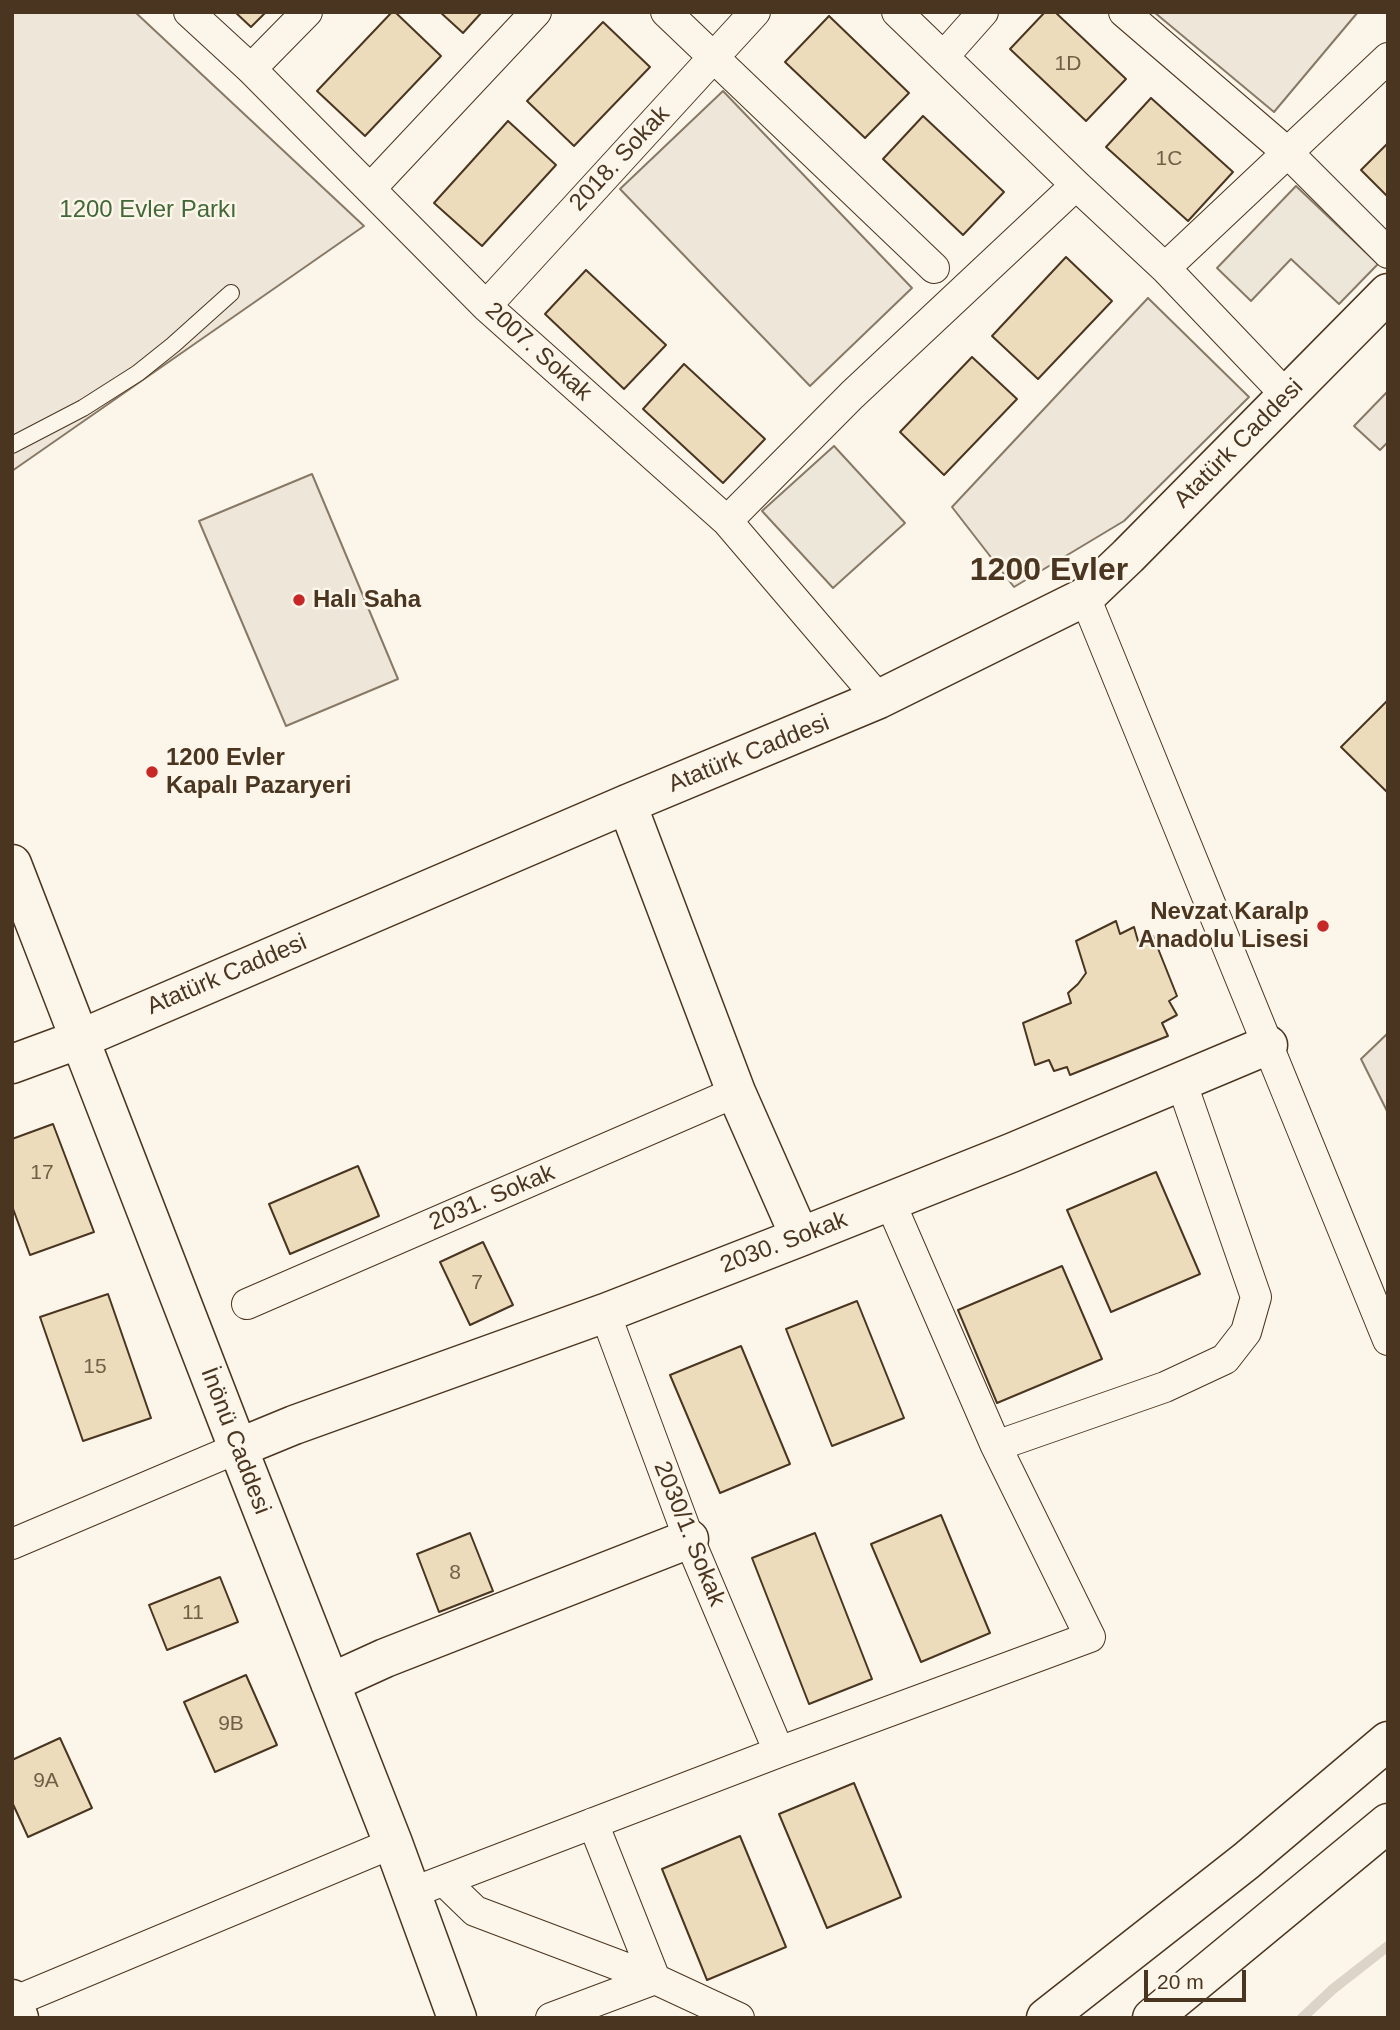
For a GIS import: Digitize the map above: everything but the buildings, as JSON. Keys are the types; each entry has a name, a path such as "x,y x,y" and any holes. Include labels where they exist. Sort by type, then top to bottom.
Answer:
{"street":[{"name":"2007. Sokak","path":"189,12 251,69 486,306 727,521 879,699"},
{"path":"251,69 307,12"},
{"path":"370,189 536,12"},
{"path":"666,12 934,268"},
{"name":"2018. Sokak","path":"486,306 755,12"},
{"path":"897,12 1166,268 1287,396"},
{"path":"944,56 983,12"},
{"path":"1124,12 1288,153 1388,253"},
{"path":"1166,268 1388,58"},
{"path":"727,521 852,395 1076,185"},
{"name":"Atatürk Caddesi","path":"12,1064 80,1039 879,699 1085,597 1388,293"},
{"path":"1085,597 1388,1340"},
{"path":"627,804 736,1092 800,1237"},
{"name":"İnönü Caddesi","path":"12,864 237,1448 393,1843 427,1887 457,2018"},
{"name":"2030. Sokak","path":"237,1448 606,1312 890,1202 1268,1045"},
{"path":"996,1446 1165,1387 1225,1359 1246,1332 1256,1297 1181,1082"},
{"name":"2031. Sokak","path":"247,1304 736,1092"},
{"path":"427,1887 779,1752 1090,1637 996,1446 890,1202"},
{"name":"2030/1. Sokak","path":"606,1312 689,1539 779,1752"},
{"path":"12,1544 237,1448"},
{"path":"330,1683 385,1658 689,1539"},
{"path":"1046,2018 1246,1861 1388,1741"},
{"path":"1152,2018 1388,1823"},
{"path":"593,1824 655,1979"},
{"path":"15,2006 393,1843"},
{"path":"427,1887 475,1911 655,1979 739,2018"},
{"path":"551,2018 655,1979"}],"lane":[{"path":"12,445 83,408 138,373 231,293"}],"green space":[{"name":"1200 Evler Parkı","path":"12,12 135,12 364,226 12,471"},
{"path":"1154,12 1358,12 1274,112"},
{"path":"723,91 912,288 810,386 620,189"},
{"path":"1148,298 1249,397 1124,521 1014,587 952,507"},
{"path":"1388,391 1388,442 1380,450 1354,426"},
{"name":"Halı Saha","path":"312,474 398,679 286,726 199,521"},
{"path":"1388,1033 1388,1113 1361,1059"}],"shaded area":[{"path":"1296,186 1378,264 1339,304 1291,259 1251,301 1217,268"},
{"path":"834,446 905,523 833,588 762,511"}],"waterway":[{"path":"1302,2018 1333,1989 1388,1946"}],"place":[{"name":"Halı Saha","path":"299,600"},
{"name":"1200 Evler Kapalı Pazaryeri","path":"152,772"},
{"name":"Nevzat Karalp Anadolu Lisesi","path":"1323,926"}],"district":[{"name":"1200 Evler","path":"1049,571"}]}
